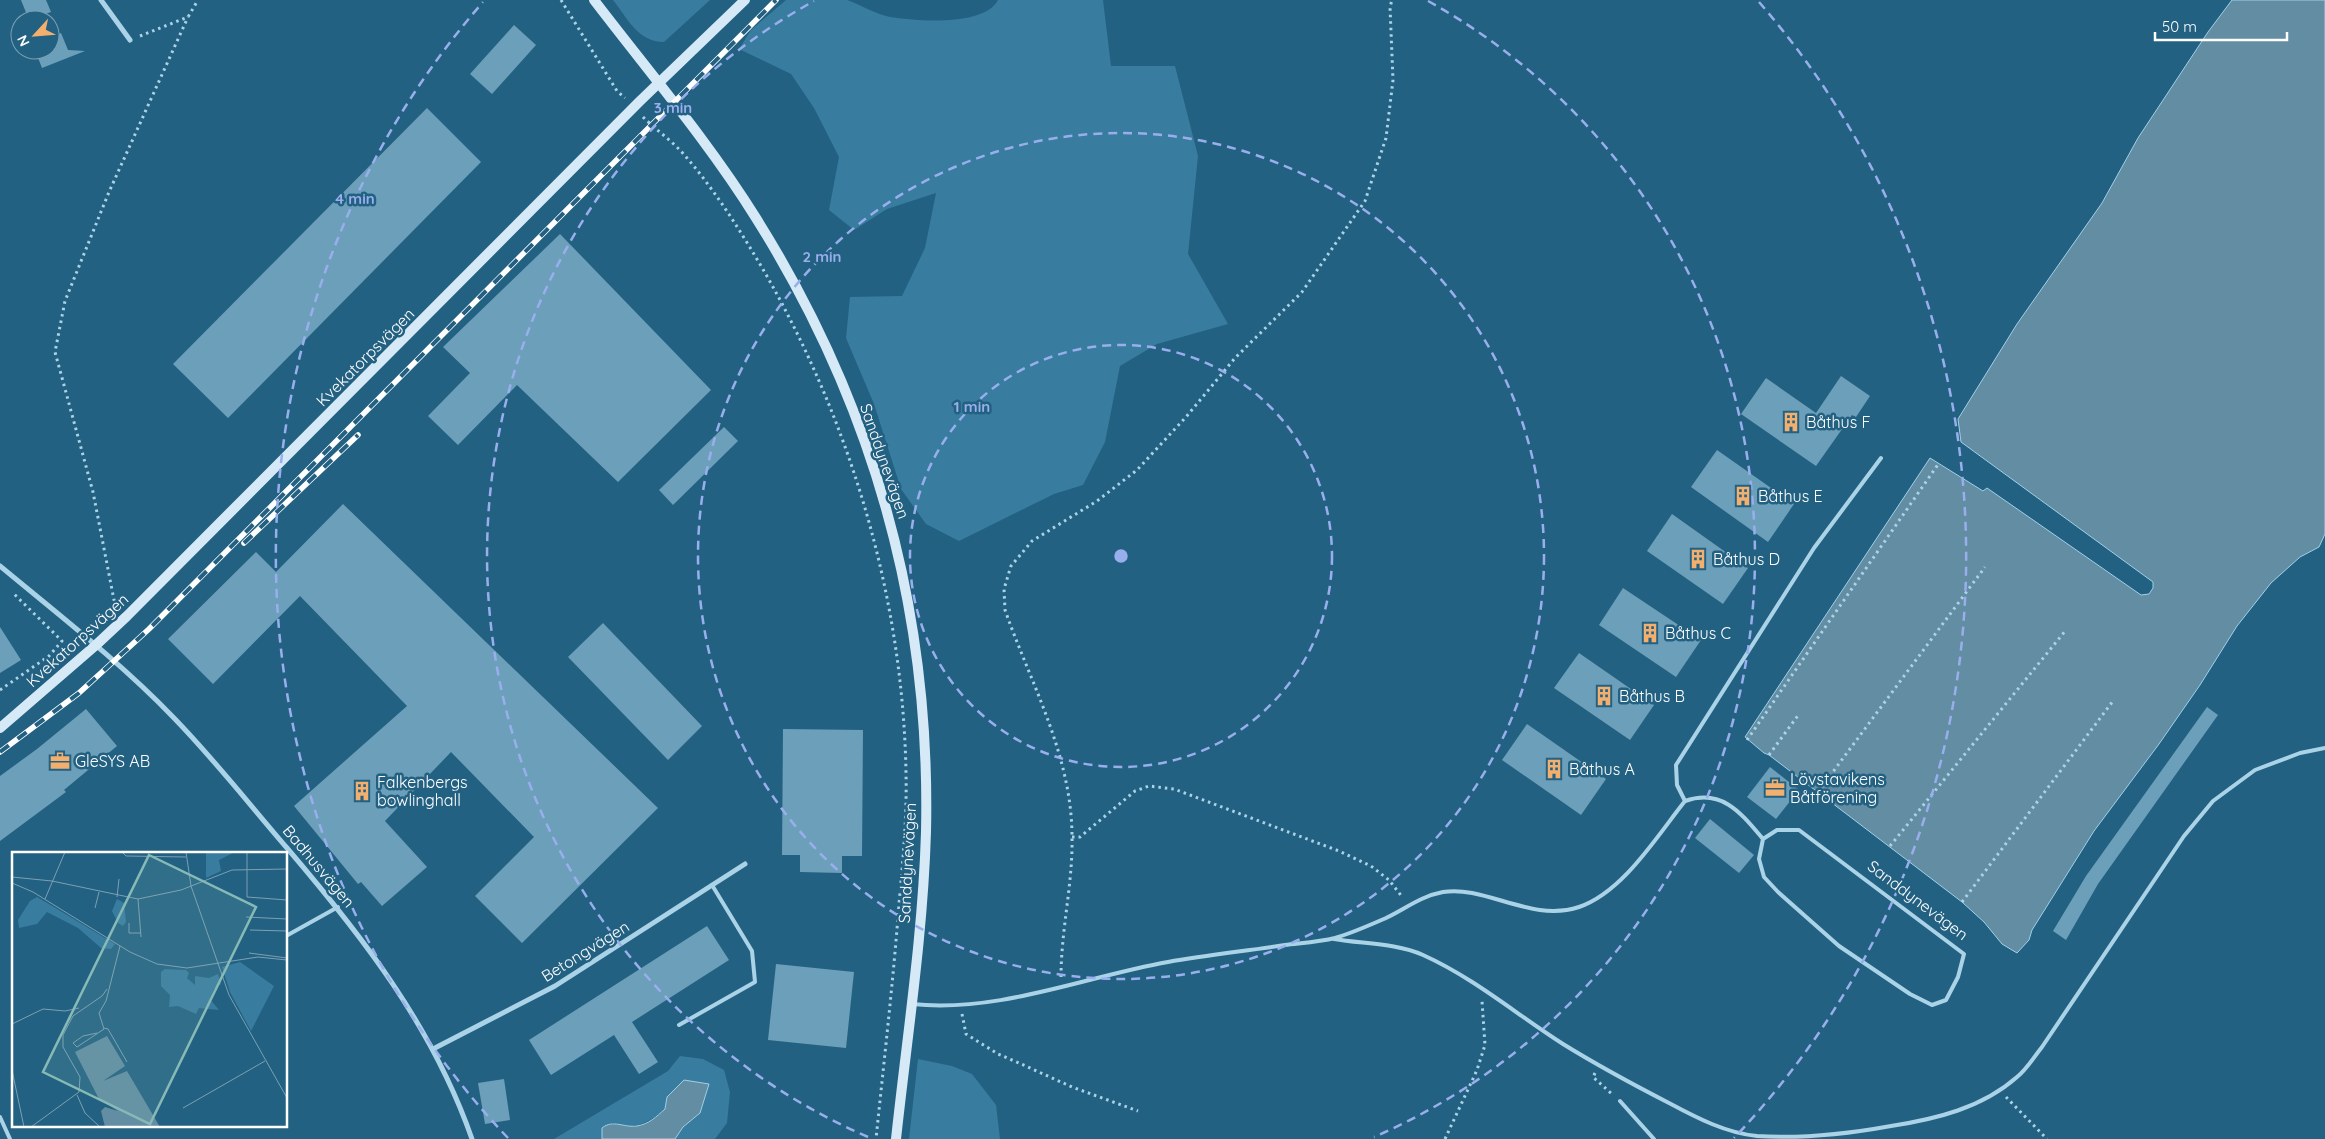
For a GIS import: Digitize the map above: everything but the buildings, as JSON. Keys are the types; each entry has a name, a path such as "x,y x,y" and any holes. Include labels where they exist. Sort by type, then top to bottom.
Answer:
{"street":[{"path":"101,0 130,40"},
{"name":"Sanddynevägen","path":"594,0 754,215 782,261 820,332 858,422 895,538 911,615 921,679 925,749 926,832 922,892 896,1139"},
{"name":"Kvekatorpsvägen","path":"0,728 127,616 634,107 745,0"},
{"name":"Badhusvägen","path":"0,566 96,645 173,717 338,907 398,991 433,1049 472,1139"},
{"name":"Betongvägen","path":"433,1049 555,986 745,864"}],"lane":[{"path":"1685,801 1677,785 1676,765 1814,548 1881,458"},
{"path":"1332,939 1384,945 1422,954 1484,988 1564,1044 1712,1124 1756,1136 1815,1136 1920,1122 1971,1107 2002,1090 2019,1076 2042,1047 2184,836 2213,801 2255,770 2300,754 2325,748"},
{"path":"910,1004 961,1006 1061,987 1167,962 1332,939 1386,918 1428,896 1445,892 1478,895 1520,907 1541,910 1560,911 1579,907 1594,900 1622,879 1685,801 1698,797 1720,799 1746,819 1763,839"},
{"name":"Sanddynevägen","path":"1777,830 1799,830 1964,954 1958,977 1946,1000 1932,1005 1910,994 1839,946 1764,877 1759,859 1763,839 1777,830"},
{"path":"679,1025 755,982 752,951 712,885"},
{"path":"288,935 338,907"},
{"path":"1620,1101 1654,1139"},
{"path":"0,1117 10,1139"}],"path":[{"path":"127,616 114,600 93,492 55,352 65,301 148,102 198,0"},
{"path":"561,0 617,91 688,159 723,205 751,249 813,364 851,462 880,564 897,666 906,771 906,825 897,939 876,1139"},
{"path":"1061,987 1061,955 1072,838 1068,799 1059,748 1005,610 1004,588 1011,566 1032,541 1098,501 1138,470 1186,417 1235,358 1302,292 1329,255 1365,201 1386,138 1393,80 1390,7 1392,0"},
{"path":"130,40 188,17"},
{"path":"1747,740 1939,463"},
{"path":"1818,792 1985,567"},
{"path":"0,690 49,656 62,640 9,590"},
{"path":"1890,846 2066,630"},
{"path":"1962,902 2113,701"},
{"path":"1769,754 1799,714"},
{"path":"1072,838 1080,837 1135,791 1150,786 1174,789 1339,850 1370,866 1389,880 1401,893 1406,906"},
{"path":"1445,1139 1477,1070 1486,1045 1481,995 1484,988"},
{"path":"961,1006 966,1034 972,1039 998,1054 1072,1087 1138,1111"},
{"path":"1599,1064 1593,1077 1620,1101"},
{"path":"2002,1090 2010,1102 2048,1139"}],"shaded area":[{"path":"613,0 710,0 664,42 655,41 640,34"},
{"path":"786,0 847,0 890,17 915,20 948,20 979,15 990,9 998,0 1103,0 1111,66 1175,66 1198,156 1188,254 1228,324 1157,344 1120,366 1105,442 1083,485 1054,494 959,541 926,524 901,489 874,404 846,338 850,297 902,296 925,248 936,193 887,209 854,230 829,210 839,157 814,108 791,74 739,49 751,30"},
{"path":"2232,0 2325,0 2325,534 2319,547 2300,557 2271,583 2237,626 2200,685 2159,744 2094,831 2032,930 2029,940 2017,953 2002,944 1984,922 1962,902 1745,737 1930,458 1983,491 1987,488 2141,595 2149,594 2153,588 2153,582 1961,442 1958,419 2017,324 2102,203 2138,138 2208,32"},
{"path":"680,1056 703,1059 724,1070 730,1092 727,1123 715,1139 675,1139 683,1127 700,1113 667,1097 665,1109 647,1122 634,1126 620,1126 613,1123 602,1128 602,1139 554,1139 668,1071"},
{"path":"918,1059 952,1066 972,1074 996,1105 1000,1139 909,1139"},
{"path":"684,1080 709,1084 700,1113 683,1127 675,1139 602,1139 602,1128 606,1125 637,1126 652,1120 665,1109 667,1097"}],"railway":[{"path":"0,752 79,693 149,629 776,0"},
{"path":"244,543 358,435"}],"place":[{"name":"Båthus F","path":"1791,422"},
{"name":"Båthus E","path":"1743,496"},
{"name":"Båthus D","path":"1698,559"},
{"name":"Båthus C","path":"1650,633"},
{"name":"Båthus B","path":"1604,696"},
{"name":"GleSYS AB","path":"60,761"},
{"name":"Båthus A","path":"1554,769"},
{"name":"Lövstavikens Båtförening","path":"1775,788"},
{"name":"Falkenbergs bowlinghall","path":"362,791"}]}
